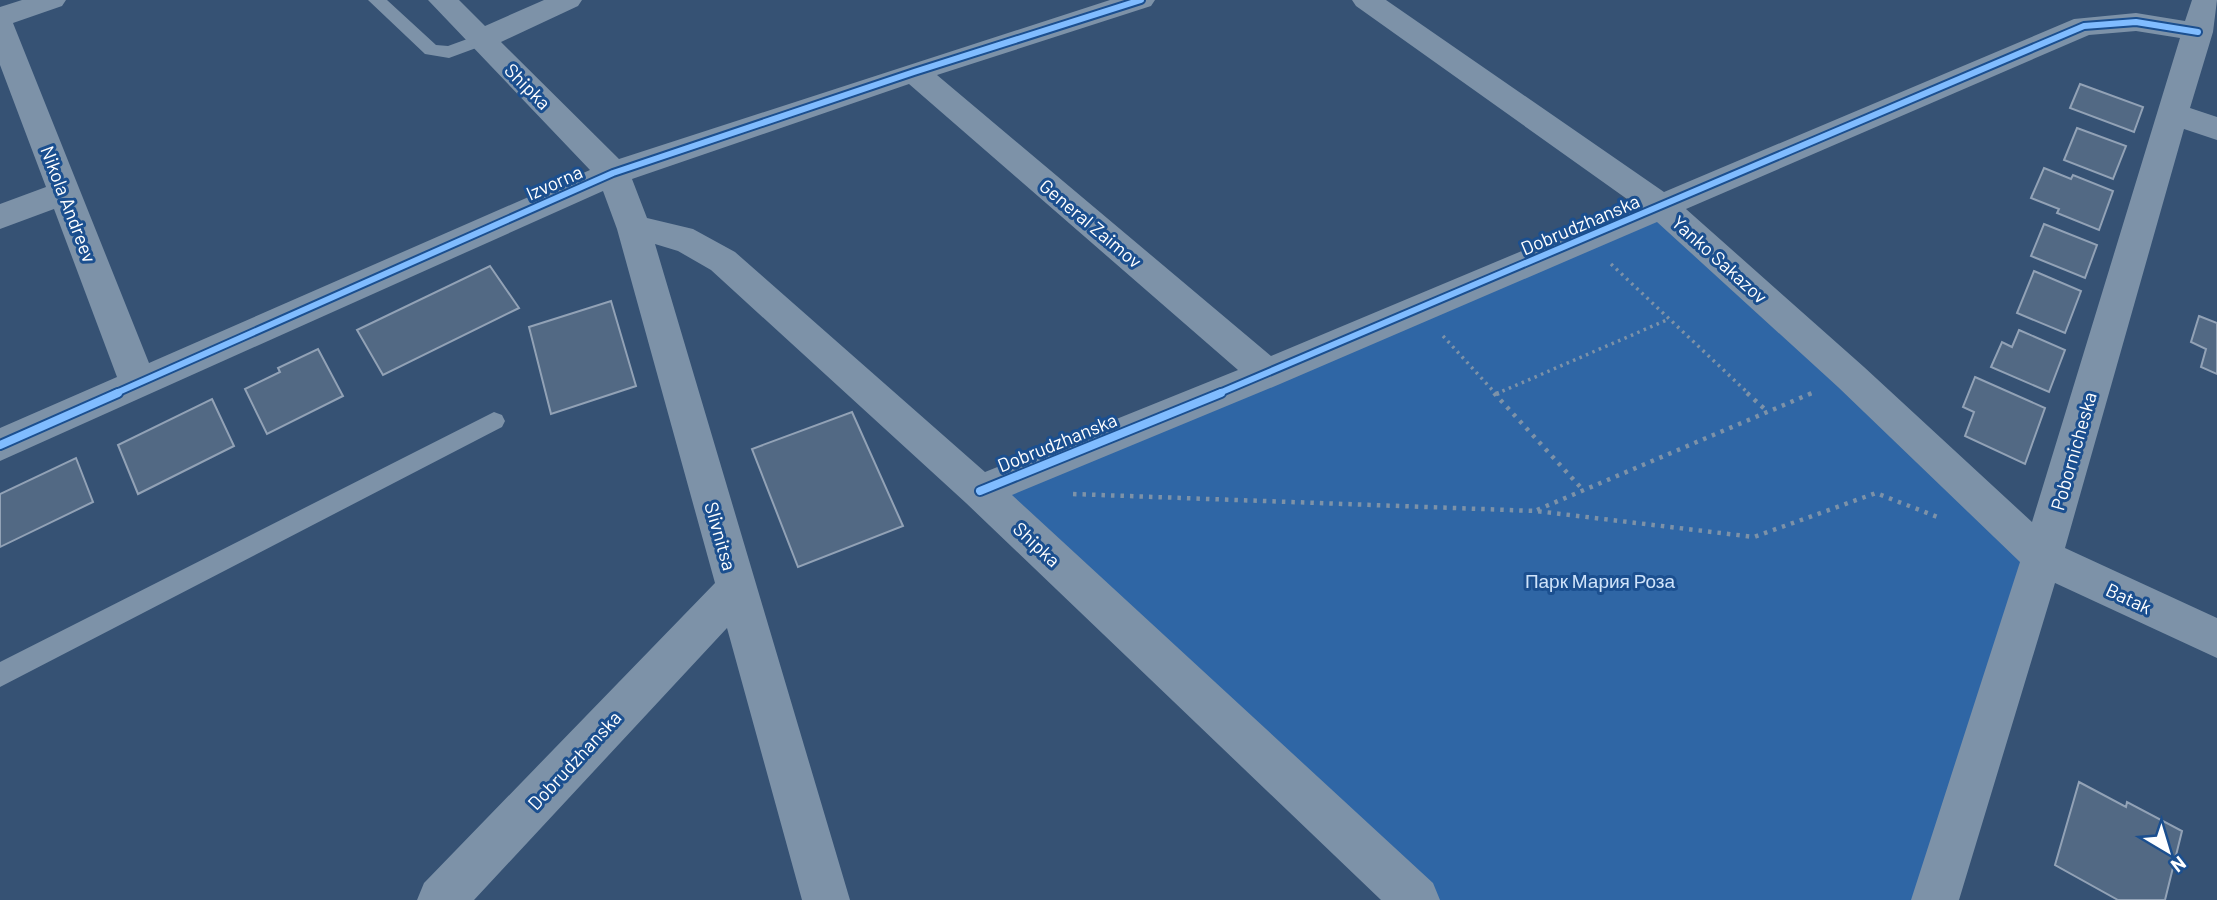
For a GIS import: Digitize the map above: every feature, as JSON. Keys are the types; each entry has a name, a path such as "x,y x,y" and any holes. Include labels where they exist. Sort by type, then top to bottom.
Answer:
{"street":[{"path":"0,17 52,0"},
{"name":"Shipka","path":"442,0 613,173"},
{"path":"481,40 568,0"},
{"name":"Izvorna","path":"0,445 613,173 914,72 1141,0"},
{"name":"Yanko Sakazov","path":"1366,0 1662,207 1851,377 2042,557"},
{"name":"Dobrudzhanska","path":"980,491 1267,374 2084,26 2202,16"},
{"name":"Pobornicheska","path":"1936,900 2042,557 2202,16"},
{"name":"Nikola Andreev","path":"0,26 138,382"},
{"name":"General Zaimov","path":"914,72 1267,374"},
{"path":"2173,113 2217,128"},
{"name":"Slivnitsa","path":"613,173 634,229 826,900"},
{"path":"0,217 65,192"},
{"name":"Shipka","path":"634,229 672,233 723,261 980,491 1416,900"},
{"name":"Batak","path":"2042,557 2217,639"},
{"name":"Dobrudzhanska","path":"441,900 736,589"}],"lane":[{"path":"377,0 431,50 449,52 481,40"},
{"path":"0,675 494,421"}],"path":[{"path":"1585,240 1768,412"},
{"path":"1418,310 1584,491"},
{"path":"1496,394 1669,319"},
{"path":"1536,510 1851,377"},
{"path":"1064,494 1536,510 1754,537 1876,493 1953,523"}],"green space":[{"name":"Парк Мария Роза","path":"1662,207 2042,557 1936,900 1416,900 980,491"}],"building":[{"path":"2080,84 2143,107 2134,132 2070,108"},
{"path":"2077,128 2126,146 2113,179 2064,160"},
{"path":"2044,168 2071,179 2073,175 2113,191 2099,230 2057,213 2059,209 2031,198"},
{"path":"2044,224 2097,245 2085,278 2031,256"},
{"path":"490,266 519,308 383,375 357,330"},
{"path":"2034,271 2081,291 2065,333 2017,313"},
{"path":"611,301 636,386 551,414 529,327"},
{"path":"2199,316 2217,323 2217,374 2201,367 2206,349 2191,342"},
{"path":"2019,330 2065,350 2049,392 1991,367 2002,342 2012,347"},
{"path":"318,349 343,396 267,434 245,389 280,372 278,368"},
{"path":"1975,377 2045,408 2025,464 1965,436 1974,412 1963,407"},
{"path":"212,399 234,446 138,494 118,445"},
{"path":"852,412 903,526 798,567 752,449"},
{"path":"76,458 93,502 0,547 0,494"},
{"path":"2079,782 2126,807 2127,802 2182,831 2165,900 2118,900 2055,865"}],"cycle path":[{"path":"0,445 613,173 914,72 1141,0"},
{"path":"980,491 1267,374 2084,26 2136,22 2198,32"}]}
